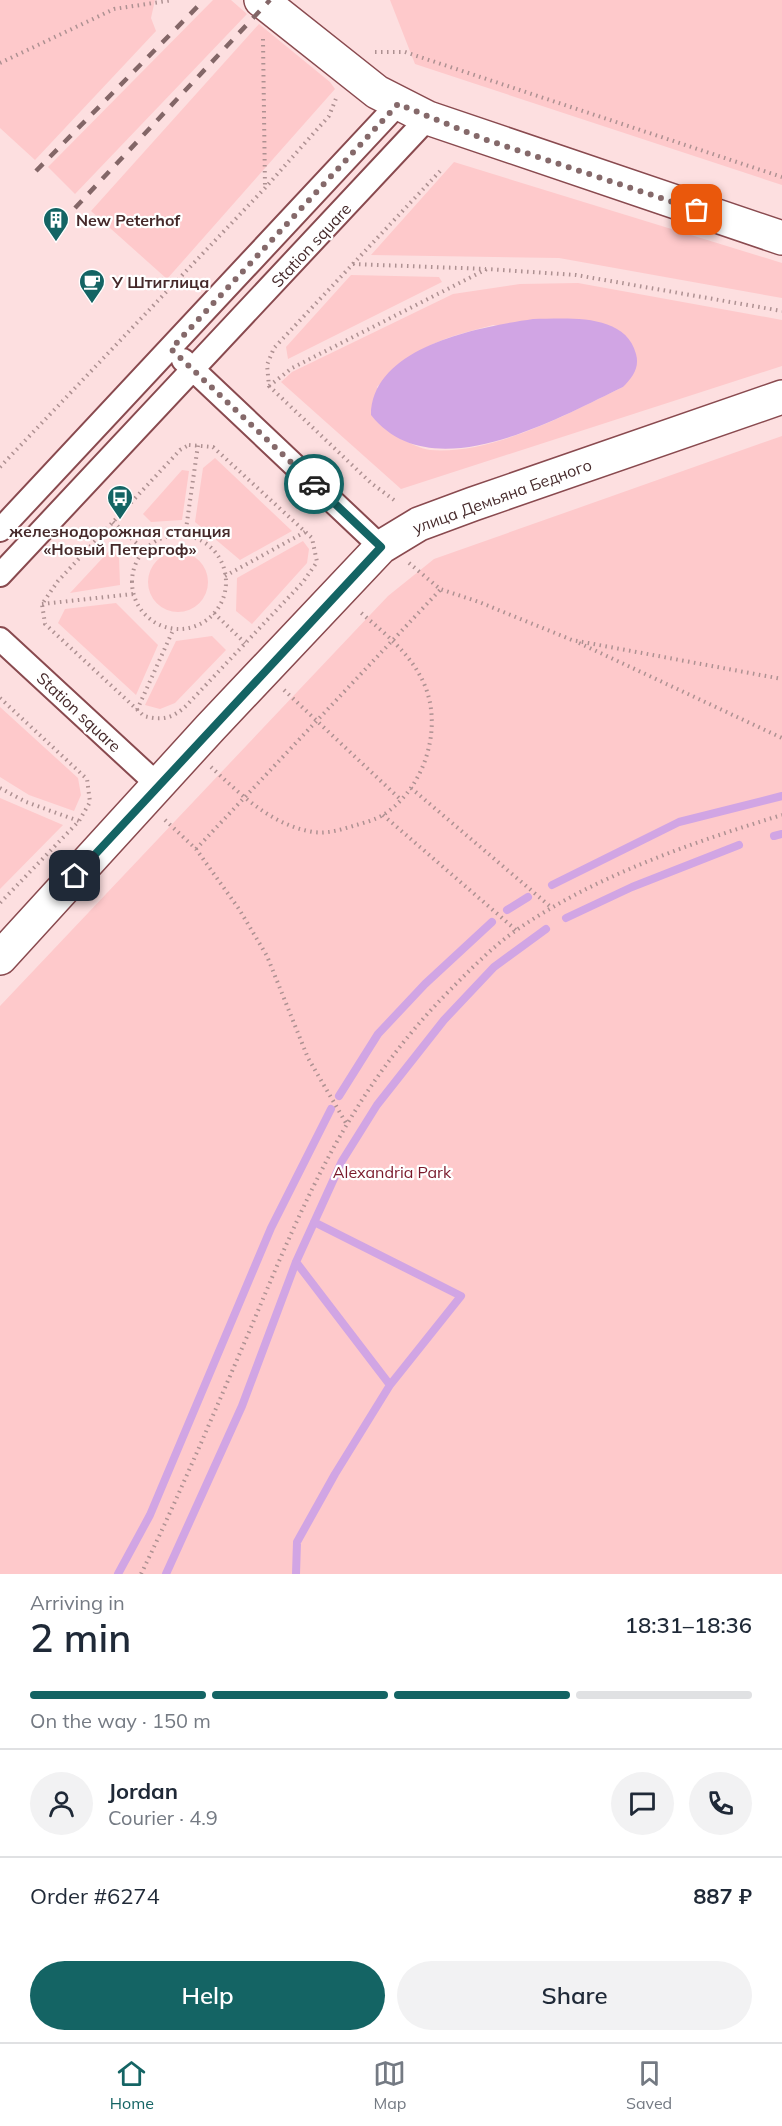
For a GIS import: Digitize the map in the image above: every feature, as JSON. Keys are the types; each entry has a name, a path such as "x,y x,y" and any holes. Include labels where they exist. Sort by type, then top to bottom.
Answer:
{"street":[{"path":"262,14 398,104 428,118 782,238"},
{"name":"Station square","path":"0,530 398,104"},
{"name":"Station square","path":"0,576 428,118"},
{"path":"171,349 395,554"},
{"name":"улица Демьяна Бедного","path":"0,958 159,786 395,554 399,534 440,516 782,397"},
{"name":"Station square","path":"0,639 159,786"}],"path":[{"path":"0,63 114,9 173,0"},
{"path":"262,14 265,188"},
{"path":"375,52 405,52 782,177"},
{"path":"0,467 265,188 329,116 337,97 335,89"},
{"path":"394,500 371,483 269,386 267,365 274,348 442,169"},
{"path":"353,264 576,275 782,311"},
{"path":"269,386 292,368 487,269"},
{"path":"185,536 198,445"},
{"path":"198,445 213,447 305,532 315,545 317,562 303,582 176,715 153,719 137,710 45,624 42,604 58,581 113,522 180,450 198,445"},
{"path":"113,522 144,550"},
{"path":"225,576 305,532"},
{"path":"185,536 200,540 212,549 221,561 225,576 224,596 214,613 196,626 174,628 160,625 148,618 139,607 133,594 133,571 144,550 163,538 185,536"},
{"path":"395,554 440,589 479,602 572,640 782,738"},
{"path":"196,849 440,589"},
{"path":"42,604 133,594"},
{"path":"210,766 243,797 268,814 288,824 314,832 334,832 383,815 411,788 423,766 429,747 430,701 416,668 392,640 359,611"},
{"path":"214,613 245,643"},
{"path":"137,710 174,628"},
{"path":"572,640 782,679"},
{"path":"284,690 400,799"},
{"path":"0,698 87,779 90,802 79,820 0,903"},
{"path":"0,788 26,802 79,820"},
{"path":"411,788 552,908"},
{"path":"383,815 516,930"},
{"path":"141,1574 178,1498 295,1224 346,1123 403,1041 478,962 516,930 552,908 683,847 782,815"},
{"path":"162,817 196,849 239,909 267,956 308,1058 346,1123"}],"green space":[{"path":"0,0 155,0 151,18 156,31 35,160 0,128"},
{"path":"213,0 231,0 247,14 75,194 48,167"},
{"path":"390,0 782,0 782,185 415,64"},
{"path":"259,24 330,82 335,89 167,279 91,211"},
{"path":"454,162 782,263 782,298 559,258 371,255"},
{"path":"351,275 439,277 442,282 288,359 286,347"},
{"path":"578,283 782,320 782,366 401,489 281,382 292,372 453,294 520,284","holes":["493,325 623,334 636,355 623,387 554,420 479,446 454,450 430,450 399,438 377,387 405,362 429,346"]},
{"name":"Alexandria Park","path":"782,436 782,1574 0,1574 0,1006 388,596 434,559"},
{"path":"215,458 292,531 240,560 195,522 203,468"},
{"path":"182,470 189,471 182,520 151,522 143,514"},
{"path":"303,541 309,549 307,563 252,624 236,611 237,578"},
{"path":"110,550 119,557 120,585 70,593"},
{"path":"178,552 195,557 203,565 208,582 203,599 195,607 178,612 161,607 153,599 148,582 153,565 161,557"},
{"path":"116,603 158,645 136,695 58,623 65,609"},
{"path":"212,636 226,650 175,703 160,709 145,705 176,641"},
{"path":"0,707 78,778 81,795 74,811 29,795 0,777"},
{"path":"0,798 63,825 0,889"}],"shaded area":[{"path":"533,319 577,319 607,324 630,340 637,359 634,372 623,387 564,416 494,442 459,448 426,447 396,437 371,415 376,391 389,372 409,356 459,335"}],"waterway":[{"path":"552,885 679,822 782,796"},
{"path":"774,836 782,834"},
{"path":"566,918 632,887 739,845"},
{"path":"507,910 528,897"},
{"path":"339,1096 378,1034 425,984 492,922"},
{"path":"166,1574 242,1406 296,1262 342,1161 377,1105 444,1020 494,967 546,929"},
{"path":"118,1574 150,1515 271,1228 331,1109"},
{"path":"296,1574 297,1542 335,1474 390,1385 461,1296 314,1222"},
{"path":"296,1262 390,1385"}],"railway":[{"path":"36,171 204,0"},
{"path":"75,208 270,0"}],"way so far":[{"path":"314,484 171,349 398,104 484,139 697,210"}],"place":[{"name":"New Peterhof","path":"56,243"},
{"name":"У Штиглица","path":"92,305"},
{"name":"железнодорожная станция «Новый Петергоф»","path":"120,521"}],"route":[{"path":"75,876 210,728 381,547 314,484"}]}
